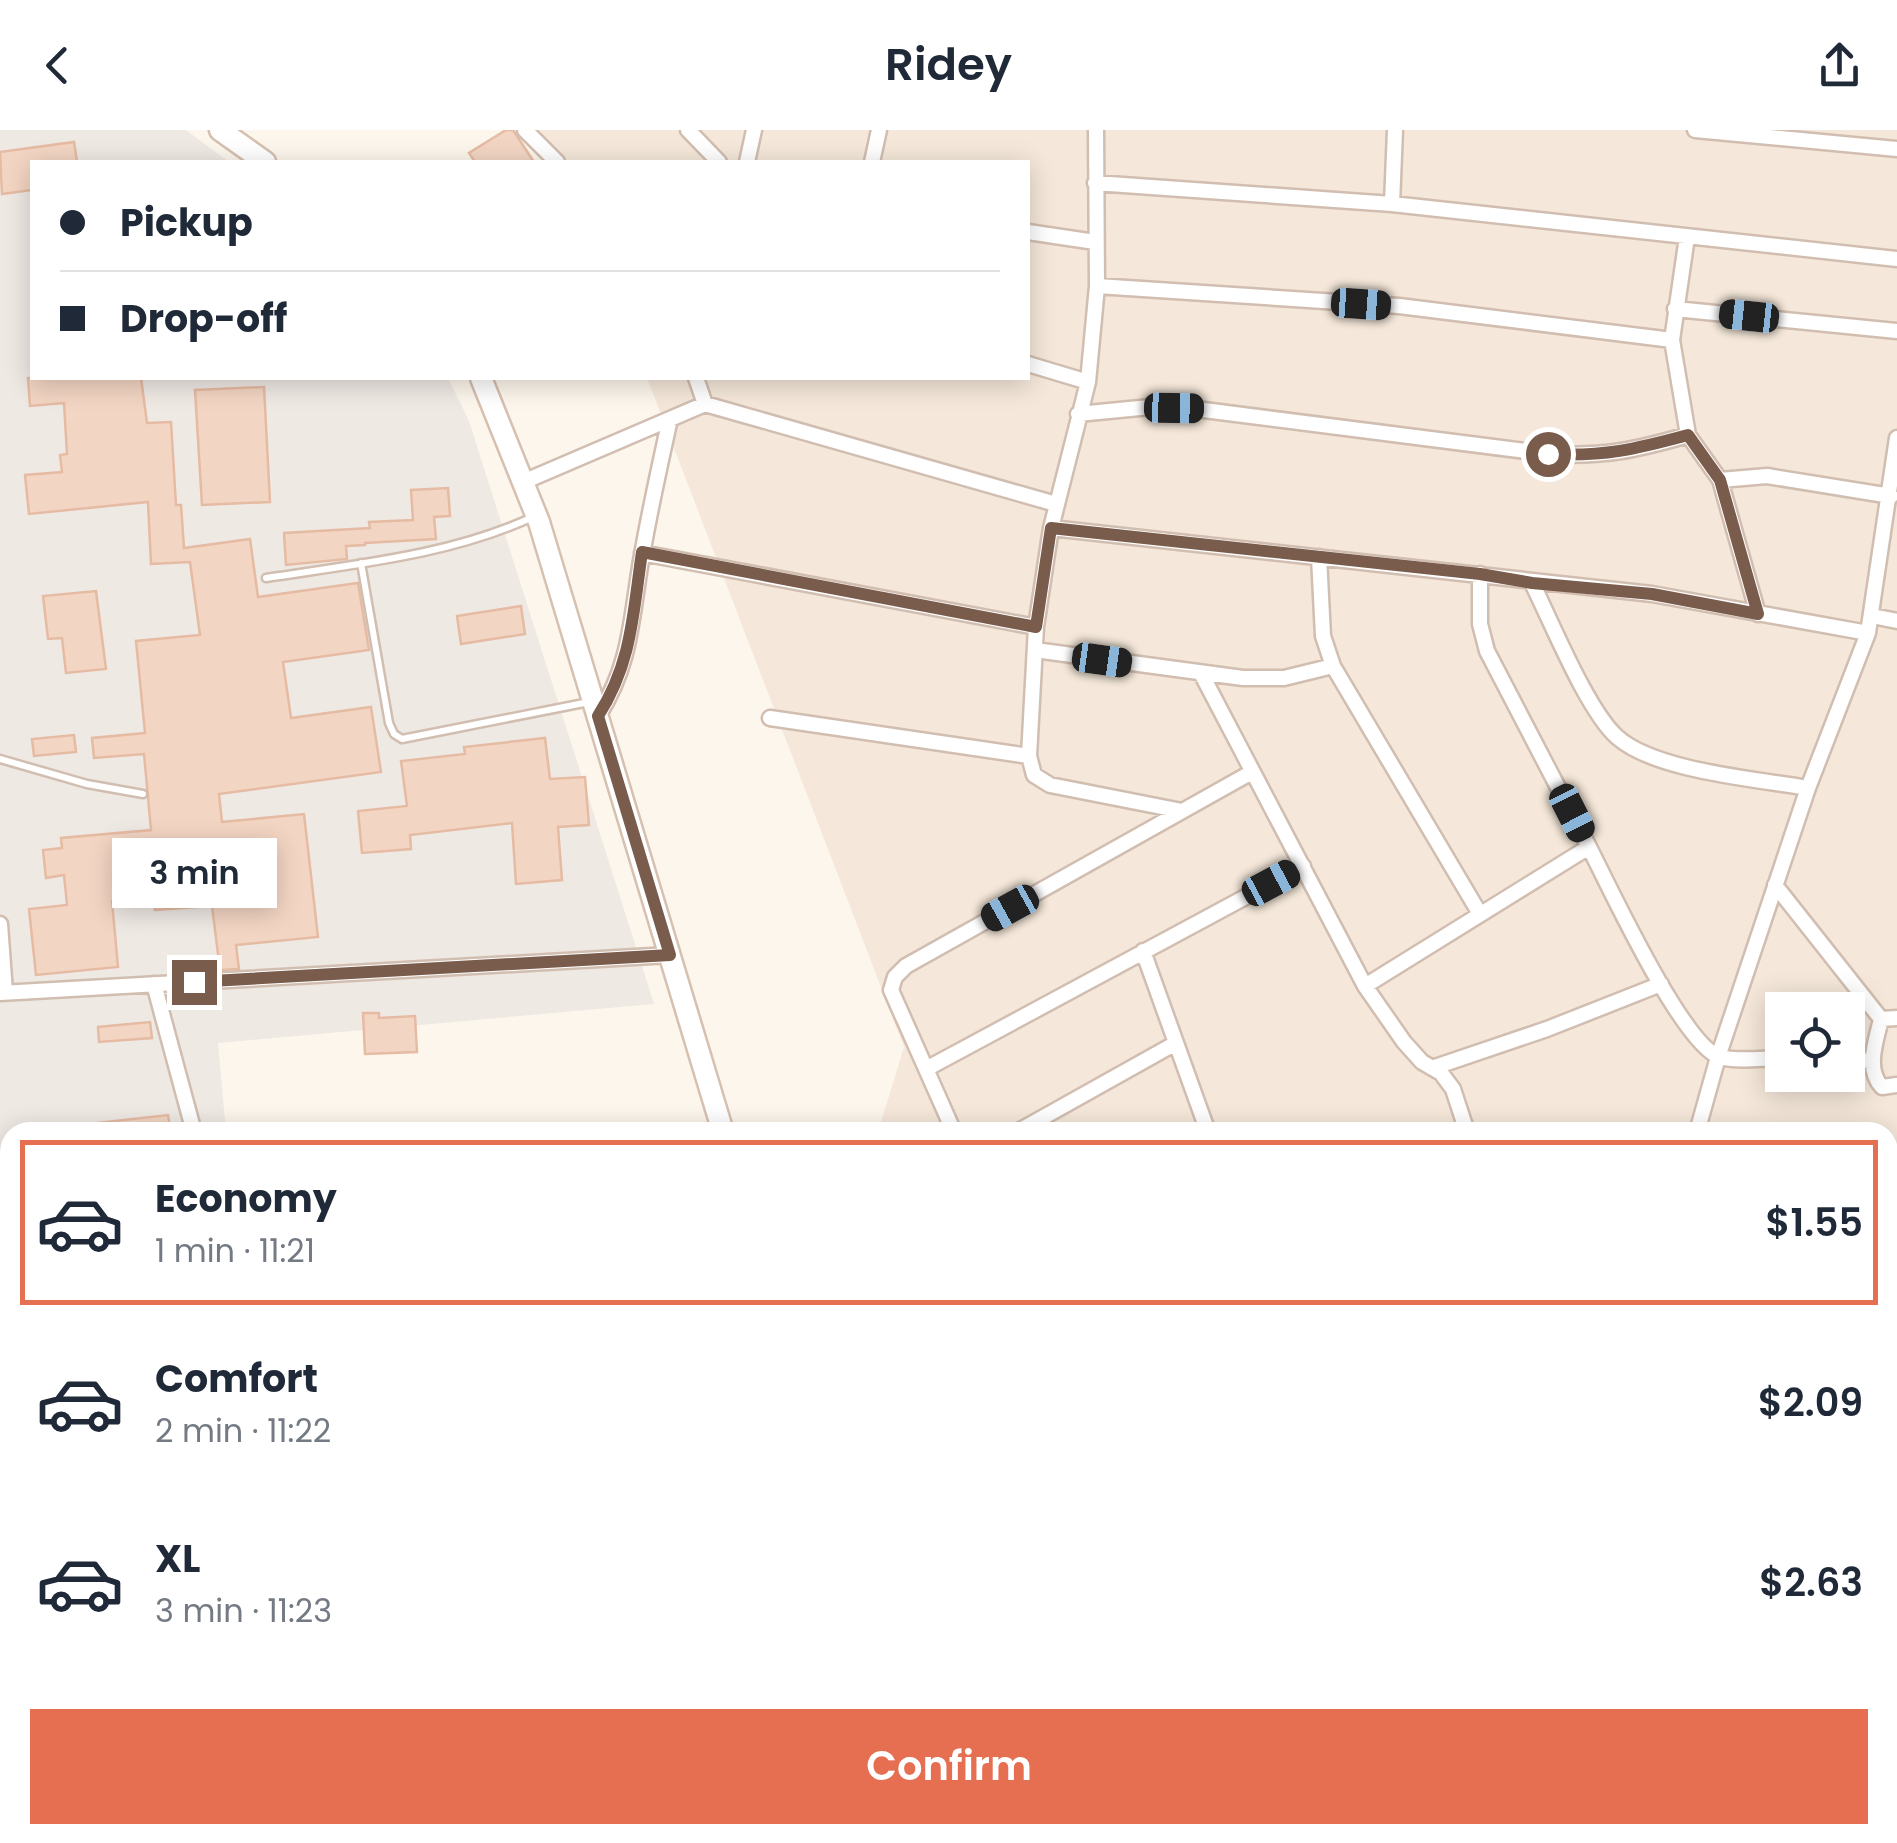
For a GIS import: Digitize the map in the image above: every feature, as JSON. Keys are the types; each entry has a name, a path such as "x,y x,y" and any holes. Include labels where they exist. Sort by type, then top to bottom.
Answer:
{"street":[{"path":"220,130 262,160"},
{"path":"524,130 555,160"},
{"path":"688,130 718,160"},
{"path":"746,160 754,130"},
{"path":"872,160 879,130"},
{"path":"1096,130 1097,286 1088,382 1051,528 1036,627 1030,756 1034,775 1050,785 1182,812"},
{"path":"1392,204 1395,130"},
{"path":"1694,130 1897,149"},
{"path":"1094,183 1392,204 1897,259"},
{"path":"1030,232 1095,242"},
{"path":"1688,238 1672,340 1688,435 1720,480 1758,614"},
{"path":"1097,286 1399,306 1672,340"},
{"path":"1675,309 1897,332"},
{"path":"1030,365 1088,382"},
{"path":"481,380 536,516 720,1122"},
{"path":"697,380 705,404"},
{"path":"523,482 705,404 1056,504"},
{"path":"1078,414 1150,407 1196,408 1548,454 1594,456 1626,452 1688,435"},
{"path":"596,709 617,686 627,652 642,552 670,419"},
{"path":"1701,1122 1718,1056 1808,788 1868,634 1897,438"},
{"path":"1720,480 1768,476 1891,496"},
{"path":"1051,528 1652,594 1868,634"},
{"path":"642,552 1036,627"},
{"path":"1320,557 1324,636 1333,666 1480,914"},
{"path":"1480,574 1480,624 1487,651 1661,984 1683,1021 1718,1056 1765,1057"},
{"path":"1532,583 1597,713 1615,736 1633,750 1660,761 1808,788"},
{"path":"1872,616 1897,621"},
{"path":"1035,650 1202,675 1284,678 1333,666"},
{"path":"1202,675 1366,986 1404,1042 1422,1062 1441,1073 1453,1089 1465,1122"},
{"path":"770,718 1030,756"},
{"path":"950,1122 891,990 894,977 906,966 1252,772"},
{"path":"1366,986 1589,847"},
{"path":"926,1069 1303,866"},
{"path":"1775,885 1881,1018"},
{"path":"0,924 2,992 670,955"},
{"path":"1143,951 1204,1122"},
{"path":"154,984 191,1122"},
{"path":"1432,1068 1661,984"},
{"path":"1881,1018 1897,1018"},
{"path":"1881,1018 1872,1061 1874,1078 1882,1087 1897,1085"},
{"path":"1035,1122 1176,1043"},
{"path":"1865,1061 1872,1061"}],"lane":[{"path":"266,578 361,564 494,536 536,516"},
{"path":"361,564 389,723 394,734 402,739 596,709"},
{"path":"0,759 87,784 143,794"}],"shaded area":[{"path":"0,130 186,130 226,160 30,160 30,380 449,380 469,421 654,1004 218,1043 225,1122 0,1122"},
{"path":"536,130 1897,130 1897,1122 881,1122 904,1047 648,380 1030,380 1030,160 550,160"}],"building":[{"path":"506,130 513,130 533,160 474,160 469,153"},
{"path":"74,142 77,160 30,160 30,190 2,194 0,152"},
{"path":"28,378 141,380 147,423 171,422 176,505 181,505 184,548 250,539 258,597 358,583 369,650 283,662 291,718 371,707 381,772 219,794 222,822 304,814 318,937 236,945 239,969 220,970 212,906 155,910 153,897 112,901 118,967 36,975 29,909 67,905 64,875 46,878 43,850 62,848 61,838 151,830 144,754 94,758 92,738 145,733 136,641 200,635 190,562 151,564 148,502 29,514 25,475 62,472 60,455 67,454 64,403 30,406"},
{"path":"264,387 270,502 202,505 195,390"},
{"path":"448,488 450,516 434,517 436,539 346,546 347,559 286,565 284,533 370,528 369,522 413,520 411,490"},
{"path":"96,591 106,669 66,673 62,638 48,639 43,596"},
{"path":"521,606 525,634 461,644 457,616"},
{"path":"74,735 76,752 34,756 32,739"},
{"path":"545,738 550,779 585,777 589,825 558,827 562,880 516,884 512,823 410,835 411,849 362,853 358,811 407,806 401,761 465,754 464,747"},
{"path":"363,1013 379,1013 379,1018 415,1016 417,1052 365,1054"},
{"path":"150,1022 152,1038 99,1042 98,1027"},
{"path":"168,1115 169,1122 105,1122"}],"route":[{"path":"194,982 670,955 598,716 617,686 627,652 642,552 1036,627 1051,528 1652,594 1758,614 1720,480 1688,435 1626,452 1594,456 1548,454"}]}
